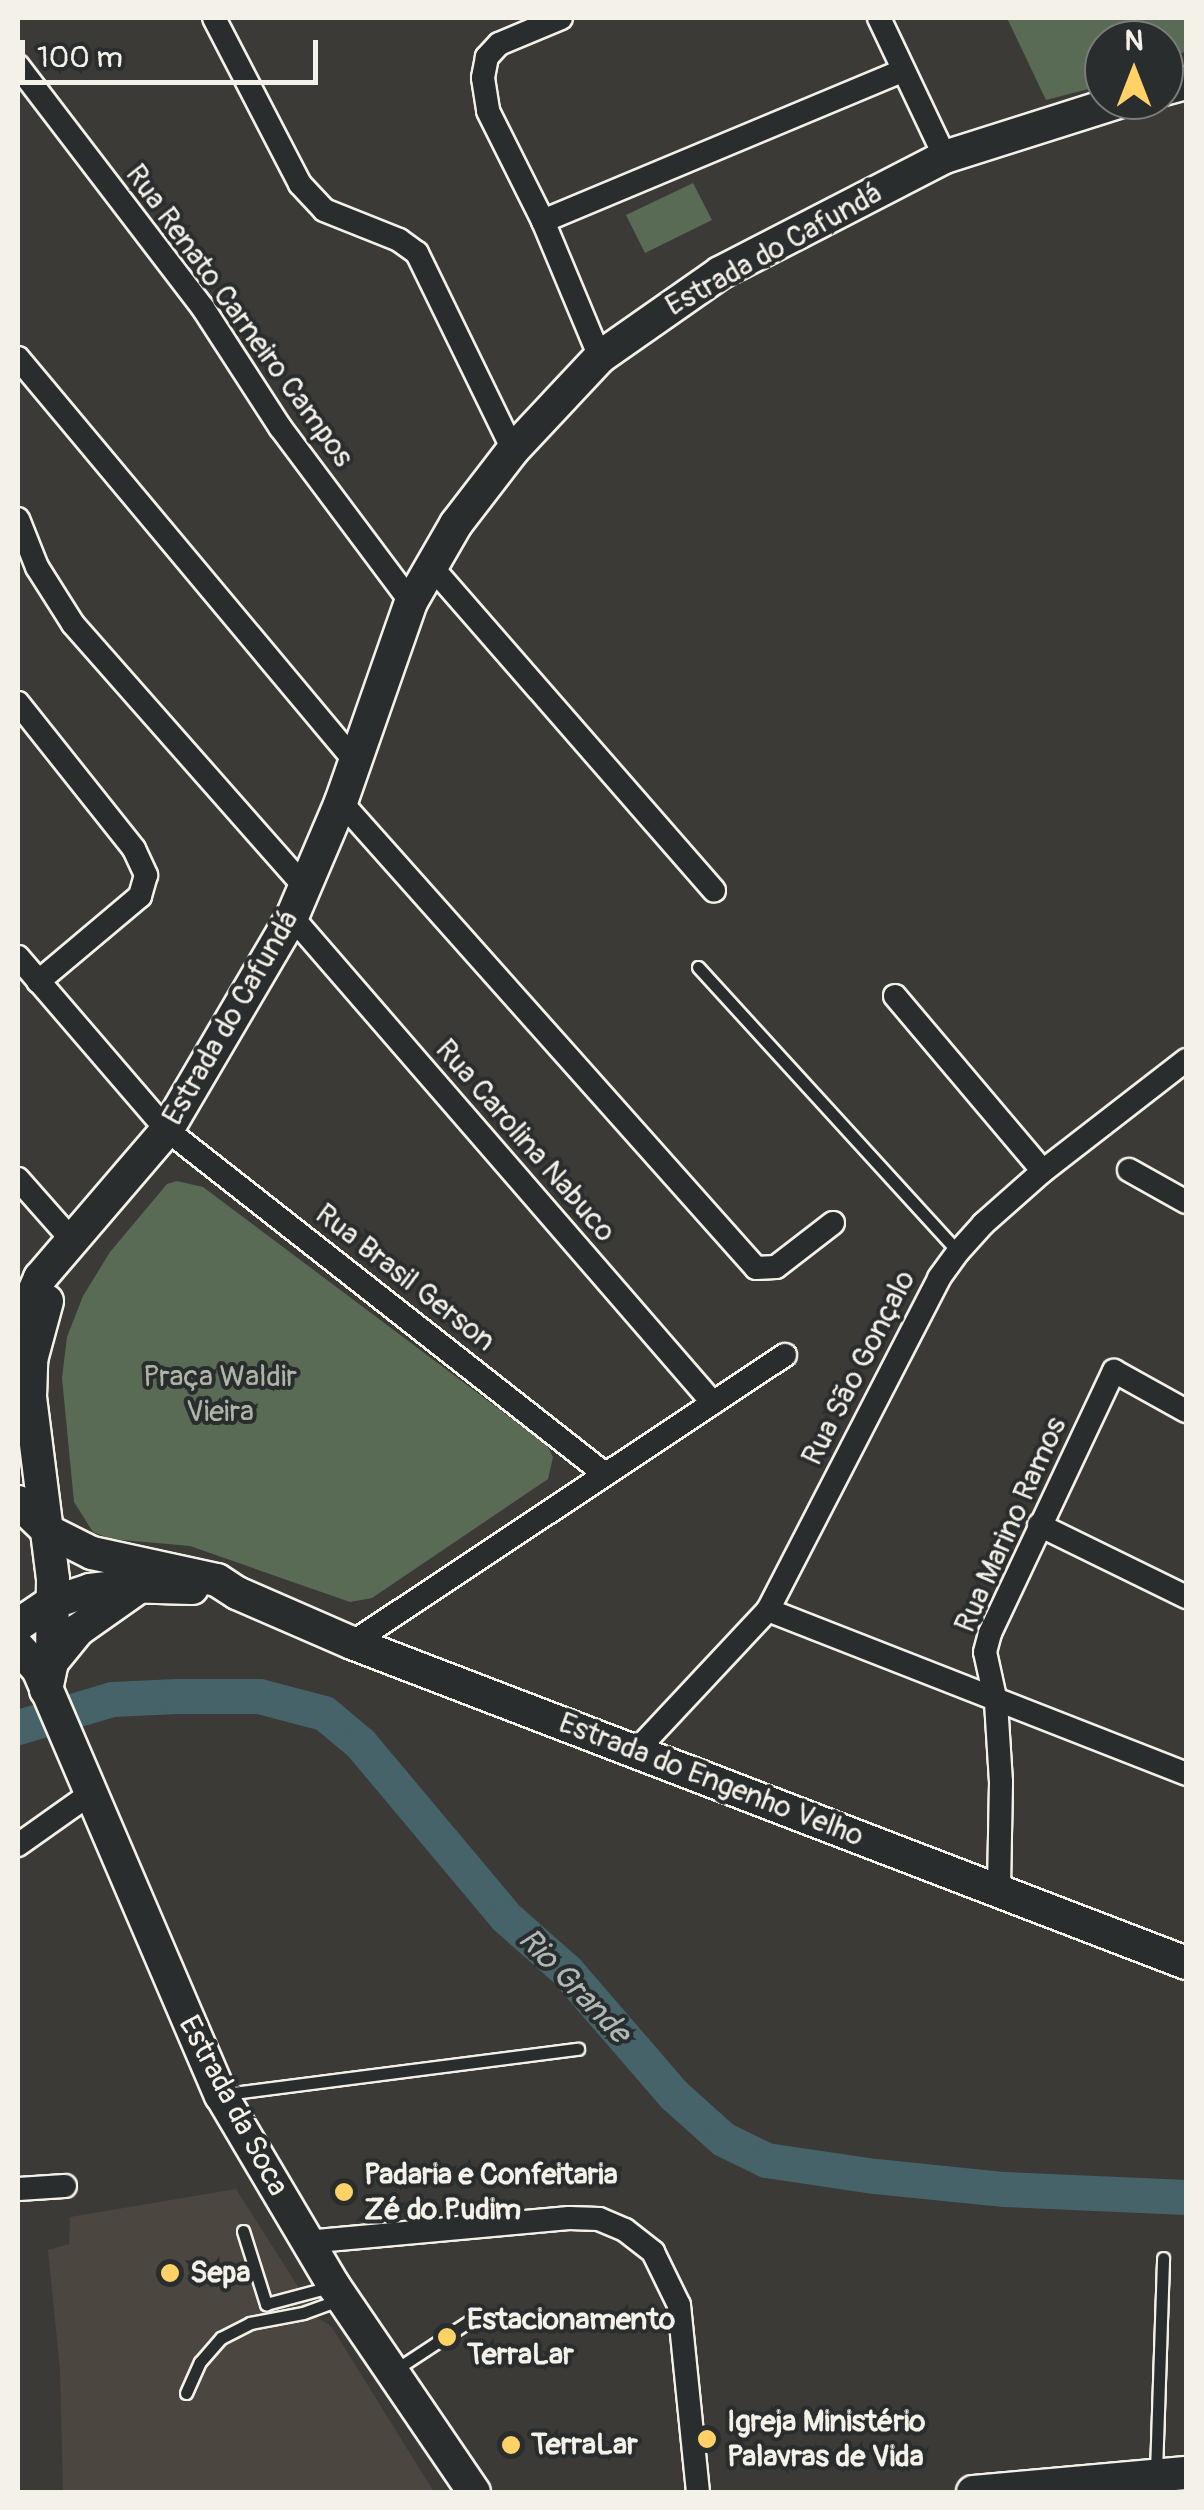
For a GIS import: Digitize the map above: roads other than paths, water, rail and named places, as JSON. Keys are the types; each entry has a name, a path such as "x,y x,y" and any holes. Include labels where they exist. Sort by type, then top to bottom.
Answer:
{"street":[{"path":"214,18 300,184 324,210 400,240 417,253 513,450"},
{"path":"561,18 500,44 487,57 483,78 488,111 543,221 600,357"},
{"path":"878,18 945,157"},
{"name":"Rua Renato Carneiro Campos","path":"18,66 203,308 280,427 411,602"},
{"path":"543,221 901,71"},
{"name":"Estrada do Cafundá","path":"18,1328 40,1278 168,1130 298,902 340,802 411,602 430,564 513,450 600,357 720,273 945,157 1084,113"},
{"path":"18,358 354,760"},
{"name":"Rua Carolina Nabuco","path":"18,519 37,566 73,624 713,1403"},
{"path":"430,564 714,890"},
{"path":"18,703 134,849 146,874 140,896 38,982"},
{"path":"340,802 756,1268 776,1267 833,1223"},
{"name":"Rua Brasil Gerson","path":"18,957 168,1130 605,1474"},
{"path":"895,996 1043,1171"},
{"name":"Rua São Gonçalo","path":"637,1750 768,1610 939,1278 958,1252 983,1224 1043,1171 1186,1060"},
{"path":"1128,1170 1186,1202"},
{"path":"18,1179 69,1244"},
{"name":"Estrada do Cafundá","path":"51,1603 54,1579 32,1422 31,1360 69,1244"},
{"path":"352,1643 785,1355"},
{"name":"Rua Marino Ramos","path":"999,1887 1001,1782 996,1702 985,1652 1039,1525 1114,1372 1186,1411"},
{"name":"Estrada do Engenho Velho","path":"18,1502 48,1531 92,1553 195,1572 352,1643 999,1887 1186,1963"},
{"path":"1039,1525 1186,1596"},
{"path":"50,1686 78,1630 142,1586"},
{"name":"Estrada do Engenho Velho","path":"18,1625 51,1603 90,1590 142,1586 237,1593"},
{"name":"Estrada da Soca","path":"50,1686 51,1603"},
{"path":"768,1610 1186,1774"},
{"name":"Estrada da Soca","path":"18,1647 50,1686 83,1780 221,2095 306,2242 474,2492"},
{"path":"18,1845 83,1780"},
{"path":"18,2189 65,2186"},
{"path":"306,2242 569,2218 599,2219 625,2230 653,2252 679,2305 698,2492"},
{"path":"973,2492 1086,2488 1171,2475"}],"lane":[{"path":"698,967 958,1252"},
{"path":"221,2095 578,2049"},
{"path":"243,2231 266,2304"},
{"path":"1163,2258 1171,2475"},
{"path":"250,2323 266,2304 338,2292"},
{"path":"186,2393 200,2362 221,2338 250,2323 303,2313 338,2292"},
{"path":"392,2372 471,2320"}],"waterway":[{"name":"Rio Grande","path":"18,1727 112,1699 177,1696 259,1696 324,1713 360,1743 506,1917 566,1970 674,2095 723,2139 766,2160 875,2176 1004,2189 1186,2197"}],"place":[{"name":"Padaria e Confeitaria Zé do Pudim","path":"344,2192"},
{"name":"Sepa","path":"170,2273"},
{"name":"Estacionamento TerraLar","path":"447,2337"},
{"name":"Igreja Ministério Palavras de Vida","path":"707,2439"},
{"name":"TerraLar","path":"511,2445"}],"park label":[{"name":"Praça Waldir Vieira","path":"220,1394"}]}
